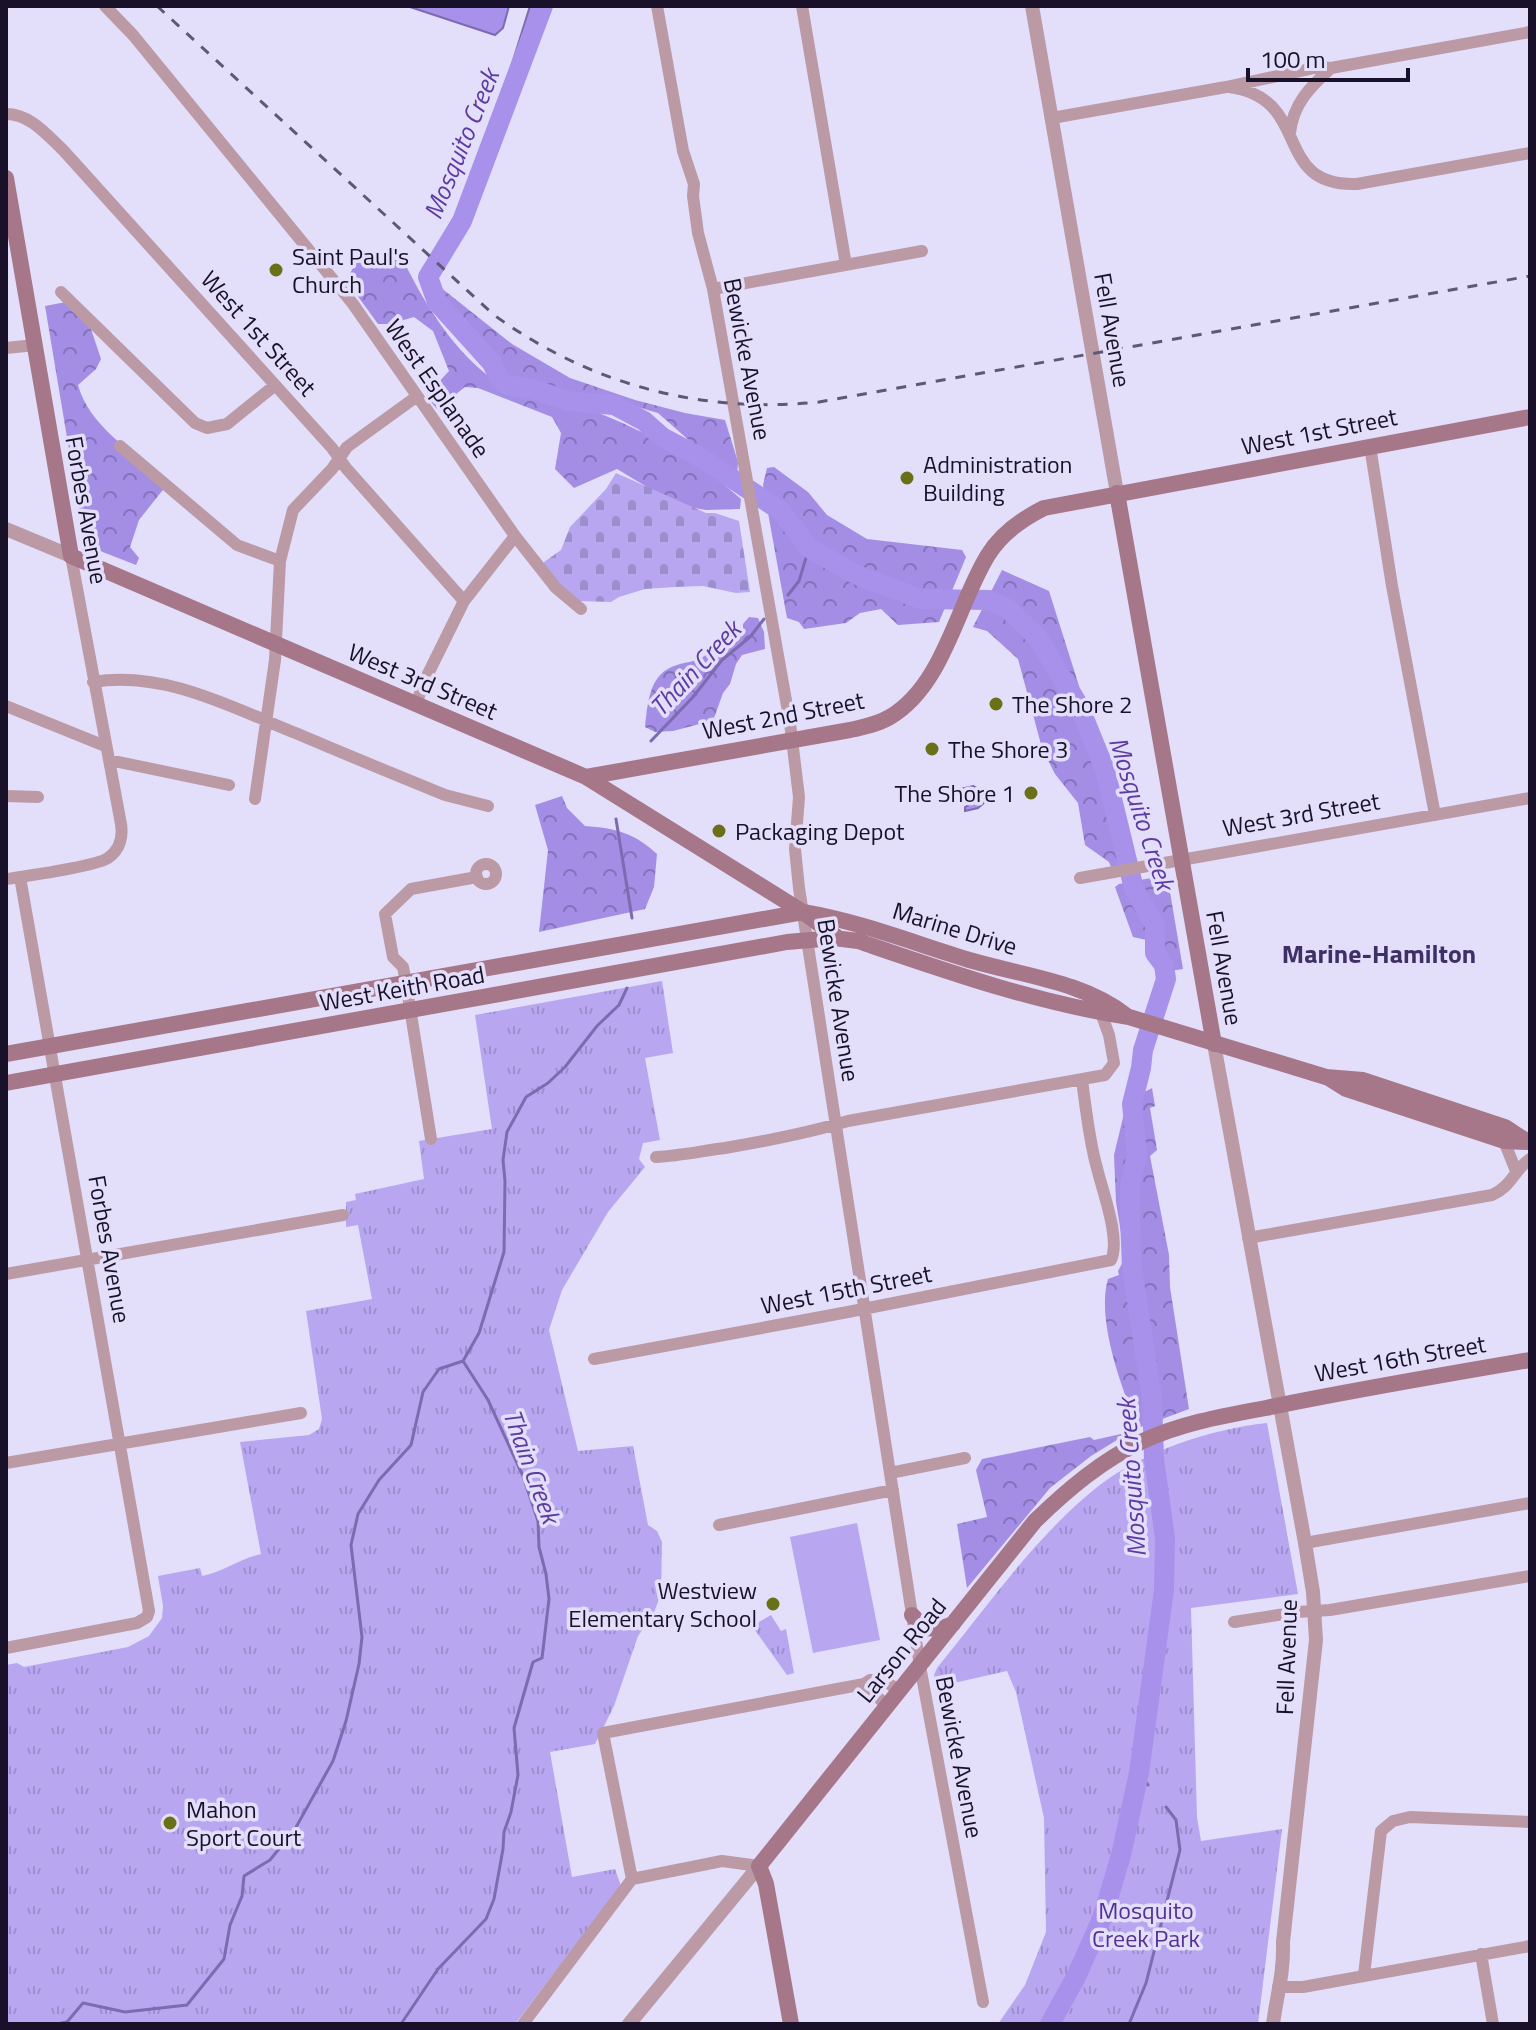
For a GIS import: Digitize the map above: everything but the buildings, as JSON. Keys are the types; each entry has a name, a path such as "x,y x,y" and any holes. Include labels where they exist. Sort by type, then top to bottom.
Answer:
{"main road":[{"name":"Forbes Avenue","path":"6,178 71,556"},
{"name":"West 1st Street","path":"1117,493 1530,417"},
{"name":"West 2nd Street","path":"586,777 868,726 894,715 921,689 997,543 1033,513 1055,505 1117,493"},
{"name":"Fell Avenue","path":"1117,493 1214,1044"},
{"name":"West 3rd Street","path":"71,556 586,777 803,912"},
{"name":"Marine Drive","path":"803,912 838,938"},
{"name":"Marine Drive","path":"803,912 856,922 1106,999 1129,1017"},
{"name":"West Keith Road","path":"6,1054 803,912"},
{"name":"Marine Drive","path":"807,939 858,941 996,986 1101,1013 1129,1017 1326,1077 1363,1080 1505,1127 1529,1148"},
{"name":"West Keith Road","path":"6,1083 807,939"},
{"name":"Marine Drive","path":"1326,1077 1346,1089 1529,1148"},
{"name":"West 16th Street","path":"1279,1404 1530,1360"},
{"name":"Larson Road","path":"759,1866 1035,1521 1063,1494 1096,1468 1142,1442 1174,1429 1279,1404"},
{"path":"912,1615 924,1628 939,1629 953,1624"},
{"path":"759,1866 766,1884 791,2024"}],"street":[{"name":"West Esplanade","path":"105,6 133,35 353,304 515,536 556,588 581,609"},
{"name":"Bewicke Avenue","path":"657,6 683,151 694,184 698,233 713,289 792,739 799,797 795,861 920,1666 983,2002"},
{"path":"802,6 846,265"},
{"name":"Fell Avenue","path":"1032,6 1117,493"},
{"path":"1052,118 1319,67 1331,68 1530,32"},
{"path":"1290,133 1301,99 1331,68"},
{"path":"1226,87 1249,91 1266,99 1282,117 1293,146 1307,168 1330,182 1343,185 1530,153"},
{"name":"West 1st Street","path":"6,114 19,116 36,125 63,150 464,601"},
{"path":"713,289 922,251"},
{"path":"61,292 195,423 207,428 227,424 274,386"},
{"path":"6,348 35,345"},
{"path":"255,799 275,660 280,561 293,510 347,447 416,397"},
{"path":"120,446 237,545 280,561"},
{"path":"1370,446 1392,586 1435,815"},
{"name":"West 3rd Street","path":"6,529 71,556"},
{"path":"416,704 464,601 515,536"},
{"name":"Forbes Avenue","path":"6,1648 137,1623 147,1617 149,1606 20,877 103,861 117,848 122,831 71,556"},
{"path":"93,682 112,679 164,684 185,690 445,795 488,806"},
{"path":"6,706 105,746"},
{"path":"109,760 229,785"},
{"path":"6,796 38,797"},
{"name":"West 3rd Street","path":"1080,878 1530,798"},
{"path":"6,879 20,877"},
{"path":"431,1139 403,967 393,957 385,914 411,889 477,877"},
{"path":"656,1157 754,1143 1105,1075 1114,1063 1101,1013"},
{"name":"Fell Avenue","path":"1214,1044 1315,1611 1313,1667 1283,1942 1283,1980 1278,1987 1273,2024"},
{"name":"West 15th Street","path":"594,1359 1107,1261 1114,1256 1114,1247 1082,1080"},
{"path":"1504,1141 1516,1171"},
{"path":"1248,1238 1492,1195 1503,1190 1529,1148"},
{"path":"6,1274 343,1215"},
{"path":"6,1463 301,1413"},
{"path":"890,1473 965,1458"},
{"path":"719,1525 893,1490"},
{"path":"1305,1543 1530,1503"},
{"path":"1234,1622 1530,1576"},
{"path":"632,1879 603,1733 864,1684 870,1680 884,1680 899,1691"},
{"path":"864,1684 887,1706"},
{"path":"1364,1975 1381,1831 1393,1821 1410,1817 1530,1822"},
{"path":"523,2024 632,1879 722,1861 759,1866"},
{"name":"Larson Road","path":"629,2024 759,1866"},
{"path":"1278,1987 1303,1987 1530,1946"},
{"path":"1481,1954 1493,2024"}],"green space":[{"path":"380,256 404,262 448,335 493,379 511,391 583,408 642,432 726,486 741,499 740,509 706,510 677,505 617,469 574,488 555,469 561,433 552,417 478,388 465,387 437,409 426,396 449,371 433,331 414,317 378,324 346,280 357,261"},
{"path":"435,283 512,344 570,378 635,400 725,420 738,462 737,475 700,450 658,413 603,397 577,396 510,377 444,305"},
{"path":"66,302 90,326 101,359 96,369 78,385 84,400 102,426 163,478 166,486 139,520 130,547 139,558 136,565 95,549 83,533 45,306"},
{"path":"774,467 808,492 827,515 867,539 962,550 966,557 939,622 898,625 881,609 860,613 846,623 804,629 799,622 787,618 763,485 767,468"},
{"path":"616,473 706,513 739,521 750,592 736,593 703,586 645,589 611,602 578,601 566,596 543,565 544,562 561,550 570,527 606,489"},
{"path":"1002,570 1049,591 1135,863 1111,867 1109,862 1085,845 1078,803 1055,774 1042,748 1018,659 987,631 973,627"},
{"path":"749,617 758,618 764,632 765,649 742,655 714,718 673,731 655,732 645,727 652,690 661,675 677,665 701,658 743,631 743,624"},
{"path":"562,796 567,808 585,826 624,833 657,854 654,887 645,909 539,932 548,850 535,805"},
{"path":"1151,878 1170,892 1183,969 1162,972 1156,942 1133,937 1115,887"},
{"path":"662,981 673,1053 645,1058 660,1140 643,1143 639,1159 645,1167 608,1212 562,1290 549,1330 578,1451 633,1446 648,1525 657,1531 662,1542 661,1594 653,1615 638,1636 614,1706 595,1744 550,1752 572,1877 615,1869 621,1886 515,2024 6,2024 6,1665 17,1663 24,1667 128,1647 149,1636 162,1618 158,1576 200,1568 202,1576 261,1554 240,1442 309,1435 319,1429 322,1419 306,1311 372,1299 358,1225 346,1227 346,1202 356,1200 355,1194 424,1179 419,1141 492,1129 475,1015"},
{"path":"1152,1088 1155,1106 1150,1108 1157,1150 1150,1156 1169,1255 1170,1287 1189,1409 1138,1428 1112,1354 1105,1296 1108,1279 1119,1275 1125,1258 1116,1202 1114,1155 1127,1101"},
{"name":"Mosquito Creek Park","path":"1267,1423 1298,1594 1191,1608 1197,1817 1201,1841 1282,1829 1258,2024 998,2024 1025,1985 1046,1932 1044,1818 1016,1692 1007,1671 936,1687 934,1675 937,1668 1032,1551 1096,1488 1134,1464 1177,1444"},
{"path":"1130,1432 1091,1456 1050,1488 967,1588 957,1524 987,1517 976,1470 982,1459"},
{"path":"857,1523 880,1640 813,1653 790,1537"},
{"path":"771,1615 781,1631 786,1629 794,1673 787,1675 752,1626"}],"shaded area":[{"path":"407,6 509,6 503,28 495,35"},
{"path":"530,6 550,6 522,84 510,79 511,67"},
{"path":"973,786 984,792 985,802 978,808 965,811 965,807 973,803 972,798 961,798 958,794 960,789"}],"waterway":[{"name":"Mosquito Creek","path":"543,6 462,221 428,277 437,302 492,363 506,385 532,389 568,401 614,405 644,421 662,437 698,456 781,511 809,548 857,575 920,599 989,600 1008,609 1038,638 1079,706 1105,770 1134,889 1155,925 1155,953 1164,965 1166,979 1143,1050 1132,1104 1137,1154 1130,1186 1130,1216 1132,1268 1152,1398 1154,1459 1165,1538 1164,1590 1139,1773 1121,1855 1103,1916 1076,1977 1050,2024"},
{"name":"Thain Creek","path":"788,595 799,581 809,548"},
{"name":"Thain Creek","path":"651,741 693,697 722,660 750,637 764,619"},
{"name":"Thain Creek","path":"616,819 632,918"},
{"name":"Thain Creek","path":"463,1361 479,1333 504,1252 503,1160 507,1132 526,1097 565,1067 597,1026 619,1005 627,988"},
{"path":"57,2024 67,2022 83,2003 125,2012 187,2005 224,1959 230,1925 242,1896 244,1876 270,1860 295,1829 333,1761 346,1721 362,1637 351,1545 358,1514 379,1480 411,1445 423,1392 439,1369 463,1361"},
{"name":"Thain Creek","path":"401,2024 438,1969 486,1919 494,1899 504,1832 518,1775 514,1728 533,1662 542,1658 549,1599 539,1547 538,1521 523,1476 488,1400 463,1361"},
{"path":"1139,1773 1148,1785"},
{"path":"1129,2024 1146,1983 1180,1850 1176,1820 1166,1807"}],"railway":[{"path":"157,6 494,315 569,360 649,389 690,398 775,405 819,402 1530,276"}],"place":[{"name":"Saint Paul's Church","path":"276,270"},
{"name":"Administration Building","path":"907,478"},
{"name":"The Shore 2","path":"996,704"},
{"name":"The Shore 3","path":"932,749"},
{"name":"The Shore 1","path":"1031,793"},
{"name":"Packaging Depot","path":"719,831"},
{"name":"Westview Elementary School","path":"773,1604"},
{"name":"Mahon Sport Court","path":"170,1823"}],"district":[{"name":"Marine-Hamilton","path":"1379,953"}]}
